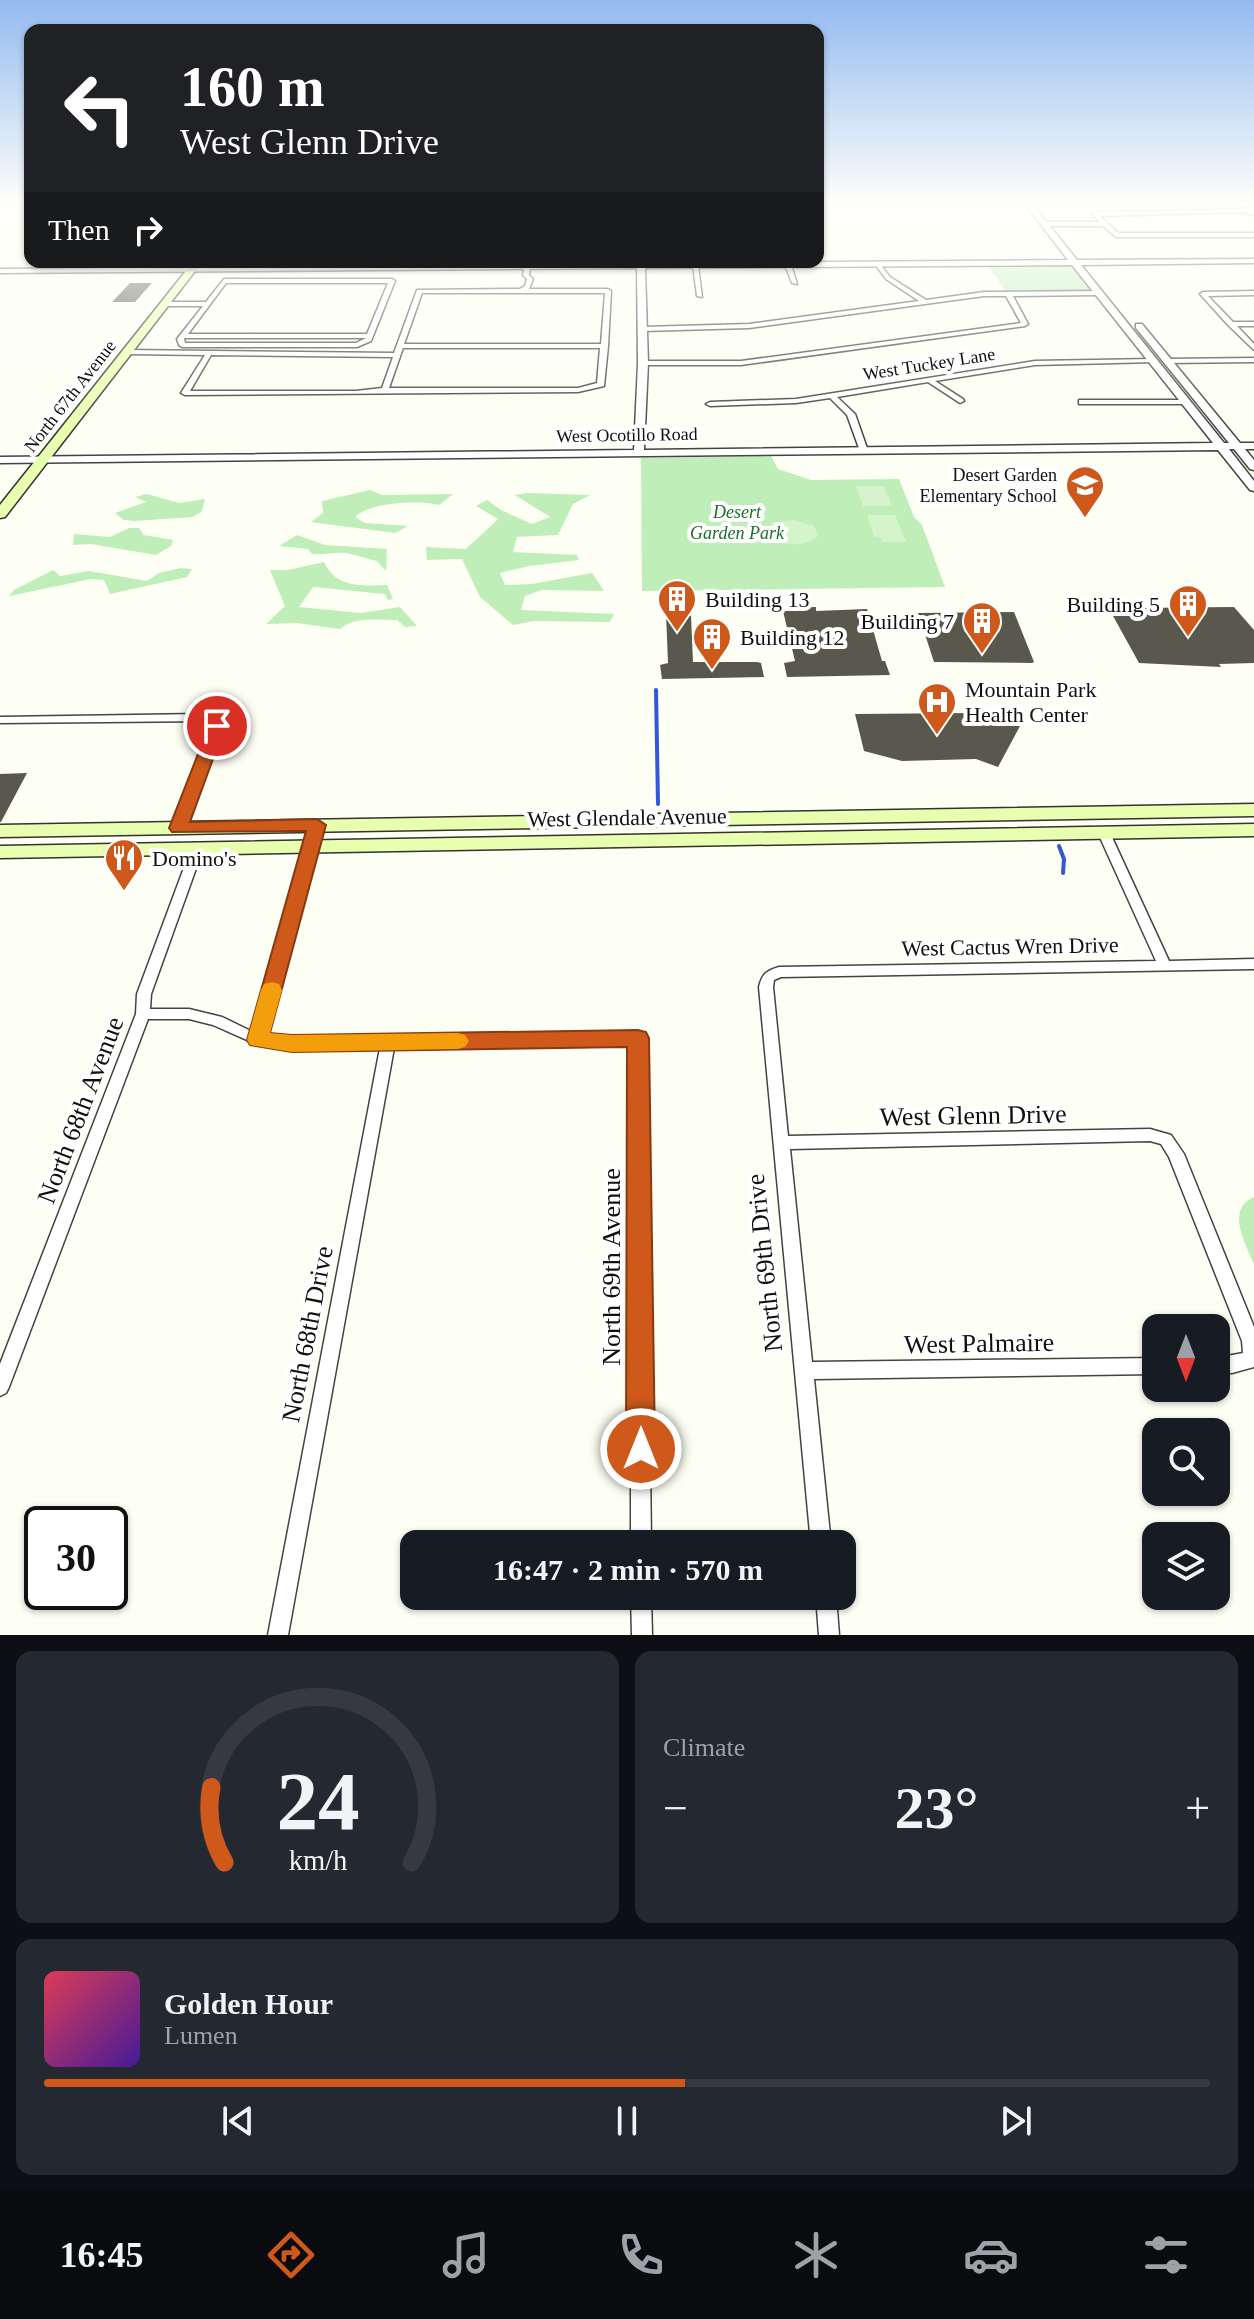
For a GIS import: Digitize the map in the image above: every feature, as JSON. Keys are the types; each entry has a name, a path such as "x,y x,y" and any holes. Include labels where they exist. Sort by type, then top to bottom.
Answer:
{"main road":[{"name":"North 67th Avenue","path":"0,514 183,280"},
{"name":"West Glendale Avenue","path":"0,831 1254,810"},
{"path":"844,817 849,837"},
{"path":"76,850 79,843 87,838 138,837 179,828"},
{"name":"West Glendale Avenue","path":"0,852 1254,830"}],"street":[{"path":"238,280 224,281 182,336 370,336 392,281 386,280"},
{"path":"521,291 528,287 530,280"},
{"path":"639,453 642,280"},
{"path":"697,280 700,296"},
{"path":"892,280 924,301"},
{"path":"1088,280 1254,488"},
{"path":"1101,280 1254,467"},
{"path":"208,355 185,393 595,388 603,379 608,291 419,291 385,390"},
{"path":"643,329 749,326 924,301 1008,293 1098,293"},
{"path":"643,363 741,363 1025,324 1008,293"},
{"path":"1254,293 1203,294 1254,348"},
{"path":"165,304 208,304"},
{"path":"1230,324 1254,324"},
{"path":"400,346 605,346"},
{"path":"127,352 397,355"},
{"path":"1167,361 1254,360"},
{"name":"West Tuckey Lane","path":"710,404 778,403 1045,362 1153,361"},
{"path":"929,380 960,401"},
{"path":"831,395 851,414 864,451"},
{"path":"1082,402 1186,402"},
{"name":"West Ocotillo Road","path":"0,460 1254,446"},
{"path":"0,720 215,719 214,735 179,828"},
{"path":"258,1040 317,825"},
{"path":"1104,833 1165,966"},
{"name":"North 68th Avenue","path":"0,1387 143,1014 144,994 197,849"},
{"name":"West Cactus Wren Drive","path":"768,977 779,972 1254,964"},
{"name":"North 69th Drive","path":"768,977 766,987 780,1143 820,1530"},
{"path":"143,1014 189,1014 217,1021 258,1040 292,1044 388,1042"},
{"name":"North 69th Avenue","path":"388,1042 638,1038 641,1530"},
{"name":"North 68th Drive","path":"278,1635 388,1042"},
{"name":"West Glenn Drive","path":"780,1143 1150,1135 1166,1139 1176,1154 1251,1341 1253,1359"},
{"path":"1230,1365 1253,1359"},
{"name":"West Palmaire","path":"803,1371 1142,1366"},
{"path":"641,1610 642,1635"},
{"path":"827,1610 829,1635"}],"green space":[{"path":"998,280 1083,280 1092,290 1006,291"},
{"name":"Desert Garden Park","path":"771,456 778,469 811,480 899,479 914,517 922,525 945,587 642,591 641,458"},
{"path":"856,486 884,486 892,506 863,506"},
{"path":"370,490 382,495 453,494 439,505 395,504 371,508 355,517 365,523 408,526 395,533 311,522 323,513 322,501"},
{"path":"147,494 179,503 205,499 202,511 193,517 135,521 124,520 115,513 146,502 135,497"},
{"path":"515,495 590,495 573,504 558,535 517,537 513,552 577,555 579,560 500,573 505,585 532,584 592,573 604,591 542,590 525,596 521,610 614,614 610,622 534,621 513,625 480,597 462,559 427,560 426,547 466,549 498,519 476,506 487,500 532,524 550,517"},
{"path":"867,515 895,515 906,542 882,542 880,537 874,536"},
{"path":"794,520 814,526 818,536 805,543 791,544 771,538 766,533 771,523"},
{"path":"129,528 139,528 144,535 173,540 171,546 156,555 91,544 73,545 74,534 110,537"},
{"path":"297,535 325,545 387,549 386,571 377,561 353,554 312,554 308,549 279,546"},
{"path":"324,562 335,577 351,584 387,585 393,599 388,600 385,594 313,587 299,607 361,613 400,607 417,626 405,627 397,620 375,619 352,622 340,629 297,623 266,624 285,606 270,570 288,570"},
{"path":"192,569 187,577 110,594 104,580 91,579 9,596 14,590 53,570 60,576 89,571 147,581 159,573"},
{"path":"1254,1197 1254,1264 1239,1218 1245,1203"}],"building":[{"path":"130,283 152,283 135,302 112,302"},
{"path":"1107,605 1135,605 1138,608 1234,607 1254,630 1254,663 1219,664 1221,667 1139,663"},
{"path":"816,607 816,611 867,609 882,661 885,661 890,675 787,677 784,663 795,661 783,611 788,611 787,608"},
{"path":"1014,612 1032,663 934,662 918,613"},
{"path":"666,613 687,613 691,616 693,662 757,662 761,663 764,677 662,679 660,665 668,663"},
{"name":"Mountain Park Health Center","path":"971,713 1020,726 998,767 976,759 902,761 864,751 855,714"},
{"path":"27,773 1,822 0,822 0,774"}],"waterway":[{"path":"656,690 658,804"},
{"path":"1059,846 1064,859 1063,873"}],"slow traffic":[{"path":"272,990 258,1040 292,1044 458,1041"}],"place":[{"name":"Desert Garden Elementary School","path":"1085,519"},
{"name":"Building 13","path":"677,633"},
{"name":"Building 5","path":"1188,638"},
{"name":"Building 7","path":"982,655"},
{"name":"Building 12","path":"712,671"},
{"name":"Mountain Park Health Center","path":"937,736"},
{"name":"Domino's","path":"124,892"}],"route":[{"path":"217,726 179,828 317,825 258,1040 292,1044 638,1038 641,1449"}]}
